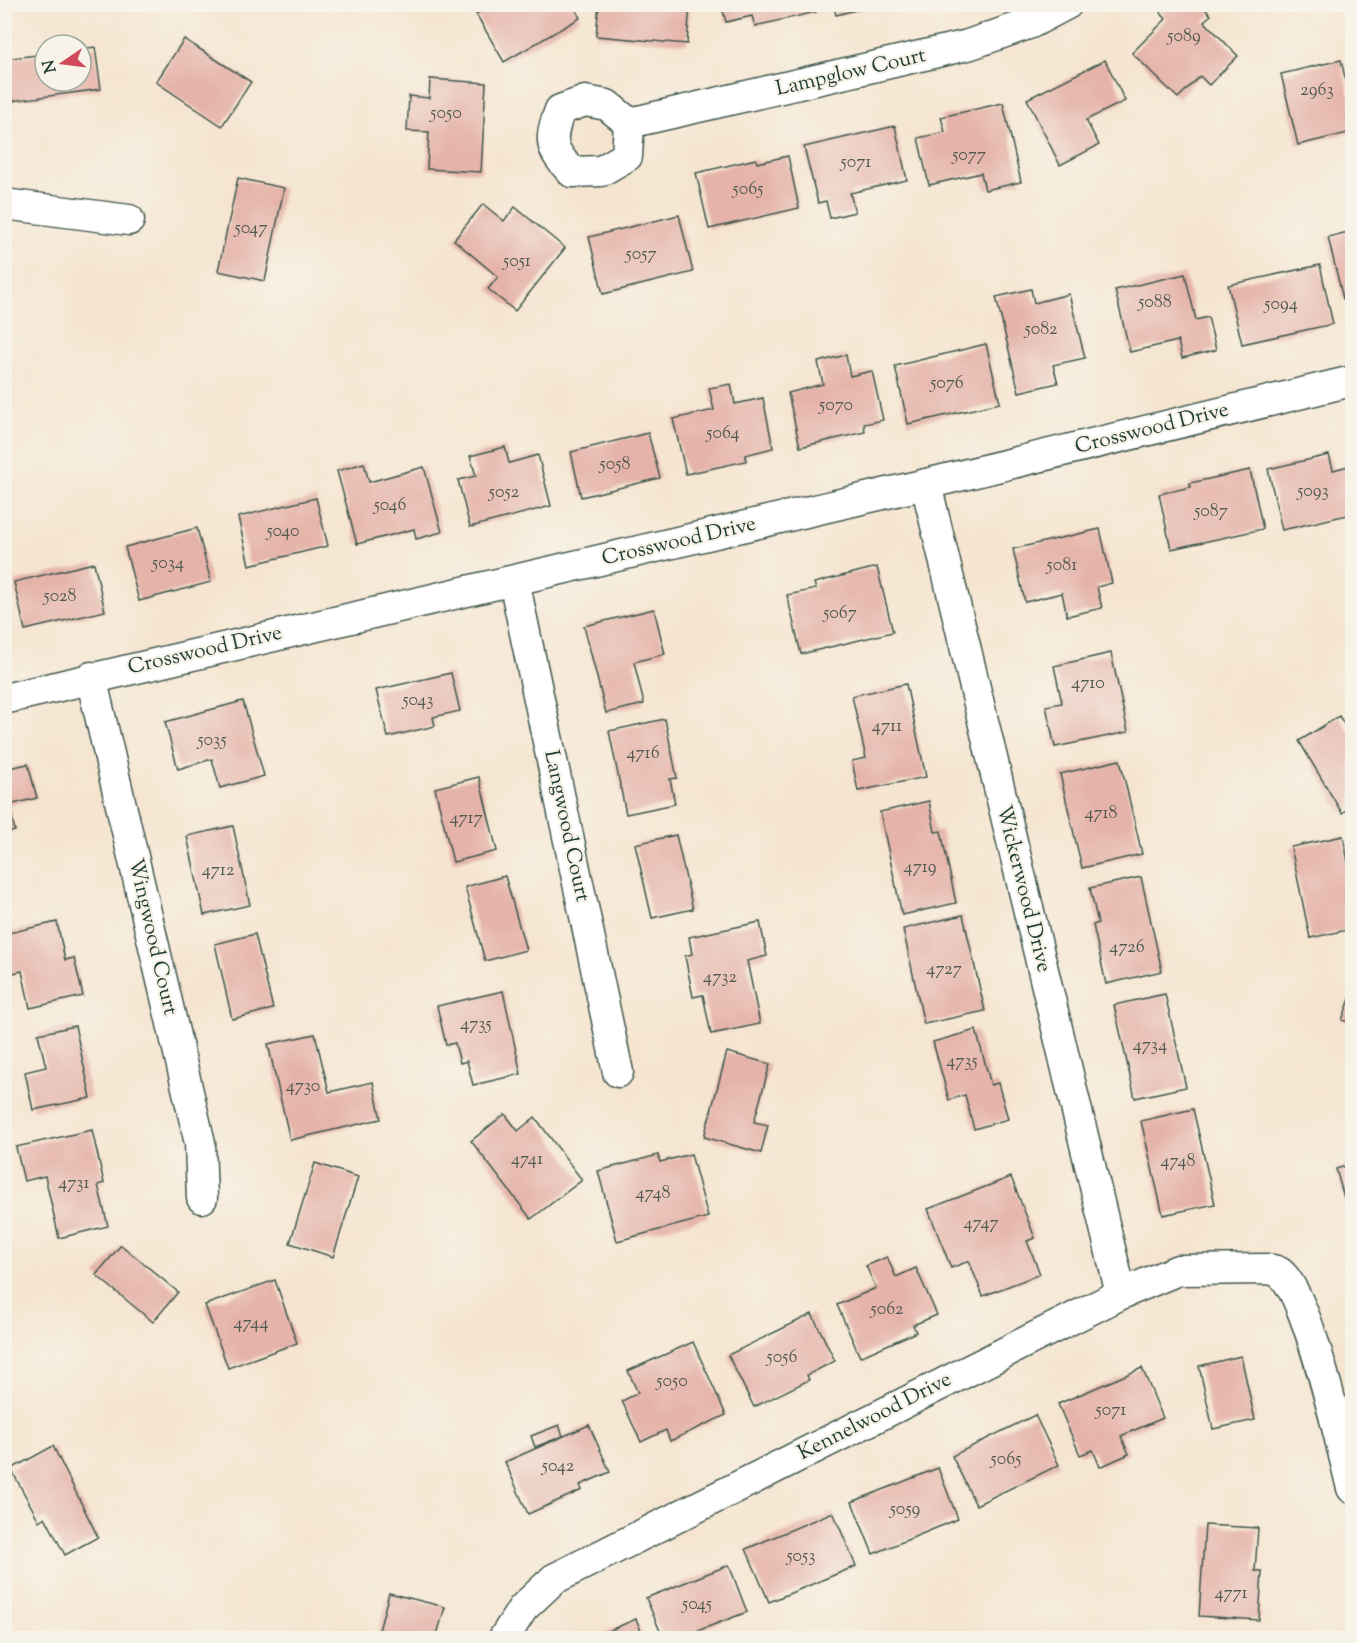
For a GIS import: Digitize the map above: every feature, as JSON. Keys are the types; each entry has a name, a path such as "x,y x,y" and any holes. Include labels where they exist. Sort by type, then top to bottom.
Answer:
{"street":[{"name":"Lampglow Court","path":"628,123 968,45 1031,23 1067,4"},
{"path":"4,204 129,220"},
{"name":"Crosswood Drive","path":"4,699 926,484 1353,381"},
{"name":"Wickerwood Drive","path":"926,484 1121,1294"},
{"name":"Langwood Court","path":"514,580 618,1072"},
{"name":"Wingwood Court","path":"91,677 200,1143 201,1198"},
{"name":"Kennelwood Drive","path":"504,1638 523,1608 554,1579 1121,1294 1178,1270 1267,1269 1279,1271 1287,1280 1308,1322 1353,1488"}],"building":[{"path":"493,4 573,4 580,18 504,62 476,14"},
{"path":"599,4 690,4 687,44 596,36"},
{"path":"721,4 814,4 816,12 755,26 752,16 726,22"},
{"path":"833,4 876,4 876,5 836,15"},
{"path":"1153,4 1200,4 1211,15 1204,21 1238,56 1209,85 1200,76 1178,98 1132,53 1166,19"},
{"path":"184,39 251,82 222,126 156,82"},
{"path":"93,47 95,47 101,89 93,90"},
{"path":"33,55 33,93 71,93 4,102 4,59"},
{"path":"1105,60 1125,101 1086,120 1099,145 1060,165 1027,99"},
{"path":"1341,60 1352,108 1352,132 1298,145 1281,74"},
{"path":"430,79 486,83 481,172 427,169 429,132 407,131 409,96 429,98"},
{"path":"1003,103 1021,182 985,190 981,173 929,185 918,138 945,132 941,117"},
{"path":"895,126 907,180 850,193 855,212 830,218 826,201 818,203 804,147"},
{"path":"788,156 799,208 709,229 696,173 756,159 757,163"},
{"path":"238,178 284,188 265,281 218,271"},
{"path":"483,204 504,221 515,207 565,248 515,311 488,289 498,277 454,240"},
{"path":"679,215 693,272 603,294 589,237"},
{"path":"1352,231 1352,296 1343,299 1328,237"},
{"path":"1320,265 1333,324 1242,344 1228,285"},
{"path":"1185,274 1196,320 1208,317 1216,350 1182,358 1178,341 1130,352 1115,290"},
{"path":"1031,289 1034,303 1069,294 1085,358 1053,365 1058,383 1019,392 996,297"},
{"path":"986,344 1000,403 908,424 895,366"},
{"path":"846,355 850,376 872,371 883,420 864,424 865,432 800,447 788,393 823,384 818,362"},
{"path":"731,384 735,404 763,398 773,448 745,455 746,461 686,474 673,419 714,410 709,388"},
{"path":"648,433 660,478 581,497 571,452"},
{"path":"505,447 509,463 538,455 551,506 470,527 458,480 476,476 470,456"},
{"path":"1329,455 1333,470 1352,465 1352,514 1282,530 1268,469"},
{"path":"364,463 369,482 424,467 442,532 416,539 414,529 357,544 337,471"},
{"path":"1250,470 1263,529 1171,549 1159,494 1191,487 1190,483"},
{"path":"316,498 328,546 249,565 238,517"},
{"path":"197,528 211,582 139,601 125,547"},
{"path":"1100,529 1112,583 1097,587 1102,608 1067,616 1062,593 1025,602 1013,549"},
{"path":"94,563 105,611 25,630 14,582"},
{"path":"877,567 893,632 801,654 787,595 816,589 814,583"},
{"path":"654,609 665,654 634,662 644,704 606,713 584,626"},
{"path":"1111,653 1128,732 1055,747 1046,706 1062,703 1054,666"},
{"path":"451,673 460,711 433,717 435,726 388,737 376,690"},
{"path":"906,684 926,777 858,791 852,761 866,758 852,696"},
{"path":"243,701 264,776 220,788 212,759 178,769 165,722"},
{"path":"1339,716 1349,732 1352,730 1352,806 1342,813 1299,741"},
{"path":"665,719 677,778 670,779 675,804 626,814 609,731"},
{"path":"1120,760 1142,854 1082,868 1060,774"},
{"path":"28,764 37,798 9,805 15,831 4,833 4,769"},
{"path":"479,777 497,851 453,862 435,788"},
{"path":"929,801 935,832 941,831 956,903 902,915 880,812"},
{"path":"233,826 250,905 204,915 187,836"},
{"path":"676,835 693,909 652,918 635,844"},
{"path":"1343,836 1352,882 1352,929 1310,938 1291,847"},
{"path":"505,876 526,950 485,961 465,887"},
{"path":"1141,877 1162,971 1106,984 1093,925 1098,923 1090,888"},
{"path":"963,915 985,1011 924,1024 903,929"},
{"path":"57,922 65,960 74,958 83,996 30,1008 22,971 5,975 4,934"},
{"path":"760,922 767,956 747,961 760,1024 711,1034 703,995 693,997 685,956 692,954 689,937"},
{"path":"255,934 273,1009 232,1019 215,944"},
{"path":"503,991 521,1074 473,1085 467,1061 460,1063 455,1043 446,1045 437,1006"},
{"path":"1165,994 1186,1087 1135,1098 1114,1005"},
{"path":"1352,994 1352,1023 1342,1020"},
{"path":"75,1026 91,1098 33,1110 25,1072 46,1067 38,1034"},
{"path":"976,1030 991,1085 998,1083 1008,1119 974,1129 965,1095 949,1100 933,1042"},
{"path":"315,1034 329,1092 373,1082 381,1119 290,1140 268,1044"},
{"path":"727,1052 770,1064 754,1122 768,1125 761,1153 704,1137"},
{"path":"1193,1109 1215,1204 1163,1215 1141,1121"},
{"path":"505,1114 518,1131 535,1117 582,1180 531,1219 471,1141"},
{"path":"92,1130 104,1183 98,1185 108,1226 59,1238 45,1176 24,1181 16,1147"},
{"path":"691,1154 708,1217 617,1241 598,1171 658,1155 660,1162"},
{"path":"315,1163 358,1177 333,1257 290,1243"},
{"path":"1352,1164 1352,1226 1336,1169"},
{"path":"1011,1177 1035,1238 1027,1241 1040,1274 983,1296 969,1261 951,1268 928,1209"},
{"path":"121,1245 178,1292 153,1322 96,1275"},
{"path":"887,1257 896,1277 916,1268 937,1315 913,1325 916,1332 860,1357 837,1305 876,1288 866,1266"},
{"path":"275,1280 297,1343 228,1368 205,1305"},
{"path":"812,1314 835,1361 807,1375 809,1380 754,1407 728,1355"},
{"path":"693,1342 726,1415 670,1441 666,1430 641,1442 622,1401 638,1393 628,1371"},
{"path":"1241,1356 1255,1420 1213,1429 1199,1366"},
{"path":"1142,1368 1163,1418 1121,1436 1129,1454 1100,1467 1093,1450 1080,1455 1058,1404"},
{"path":"1035,1415 1059,1465 976,1505 952,1456"},
{"path":"559,1425 563,1436 535,1447 531,1436"},
{"path":"589,1425 610,1472 580,1485 582,1490 528,1514 505,1462"},
{"path":"53,1446 98,1537 65,1555 45,1517 39,1521 11,1469"},
{"path":"938,1468 958,1519 873,1554 852,1502"},
{"path":"833,1512 856,1566 769,1602 746,1549"},
{"path":"1205,1525 1258,1528 1255,1571 1262,1571 1259,1620 1199,1616"},
{"path":"729,1565 747,1612 679,1638 663,1638 646,1598"},
{"path":"389,1593 445,1607 436,1638 377,1638"},
{"path":"636,1619 644,1638 594,1637"}]}
